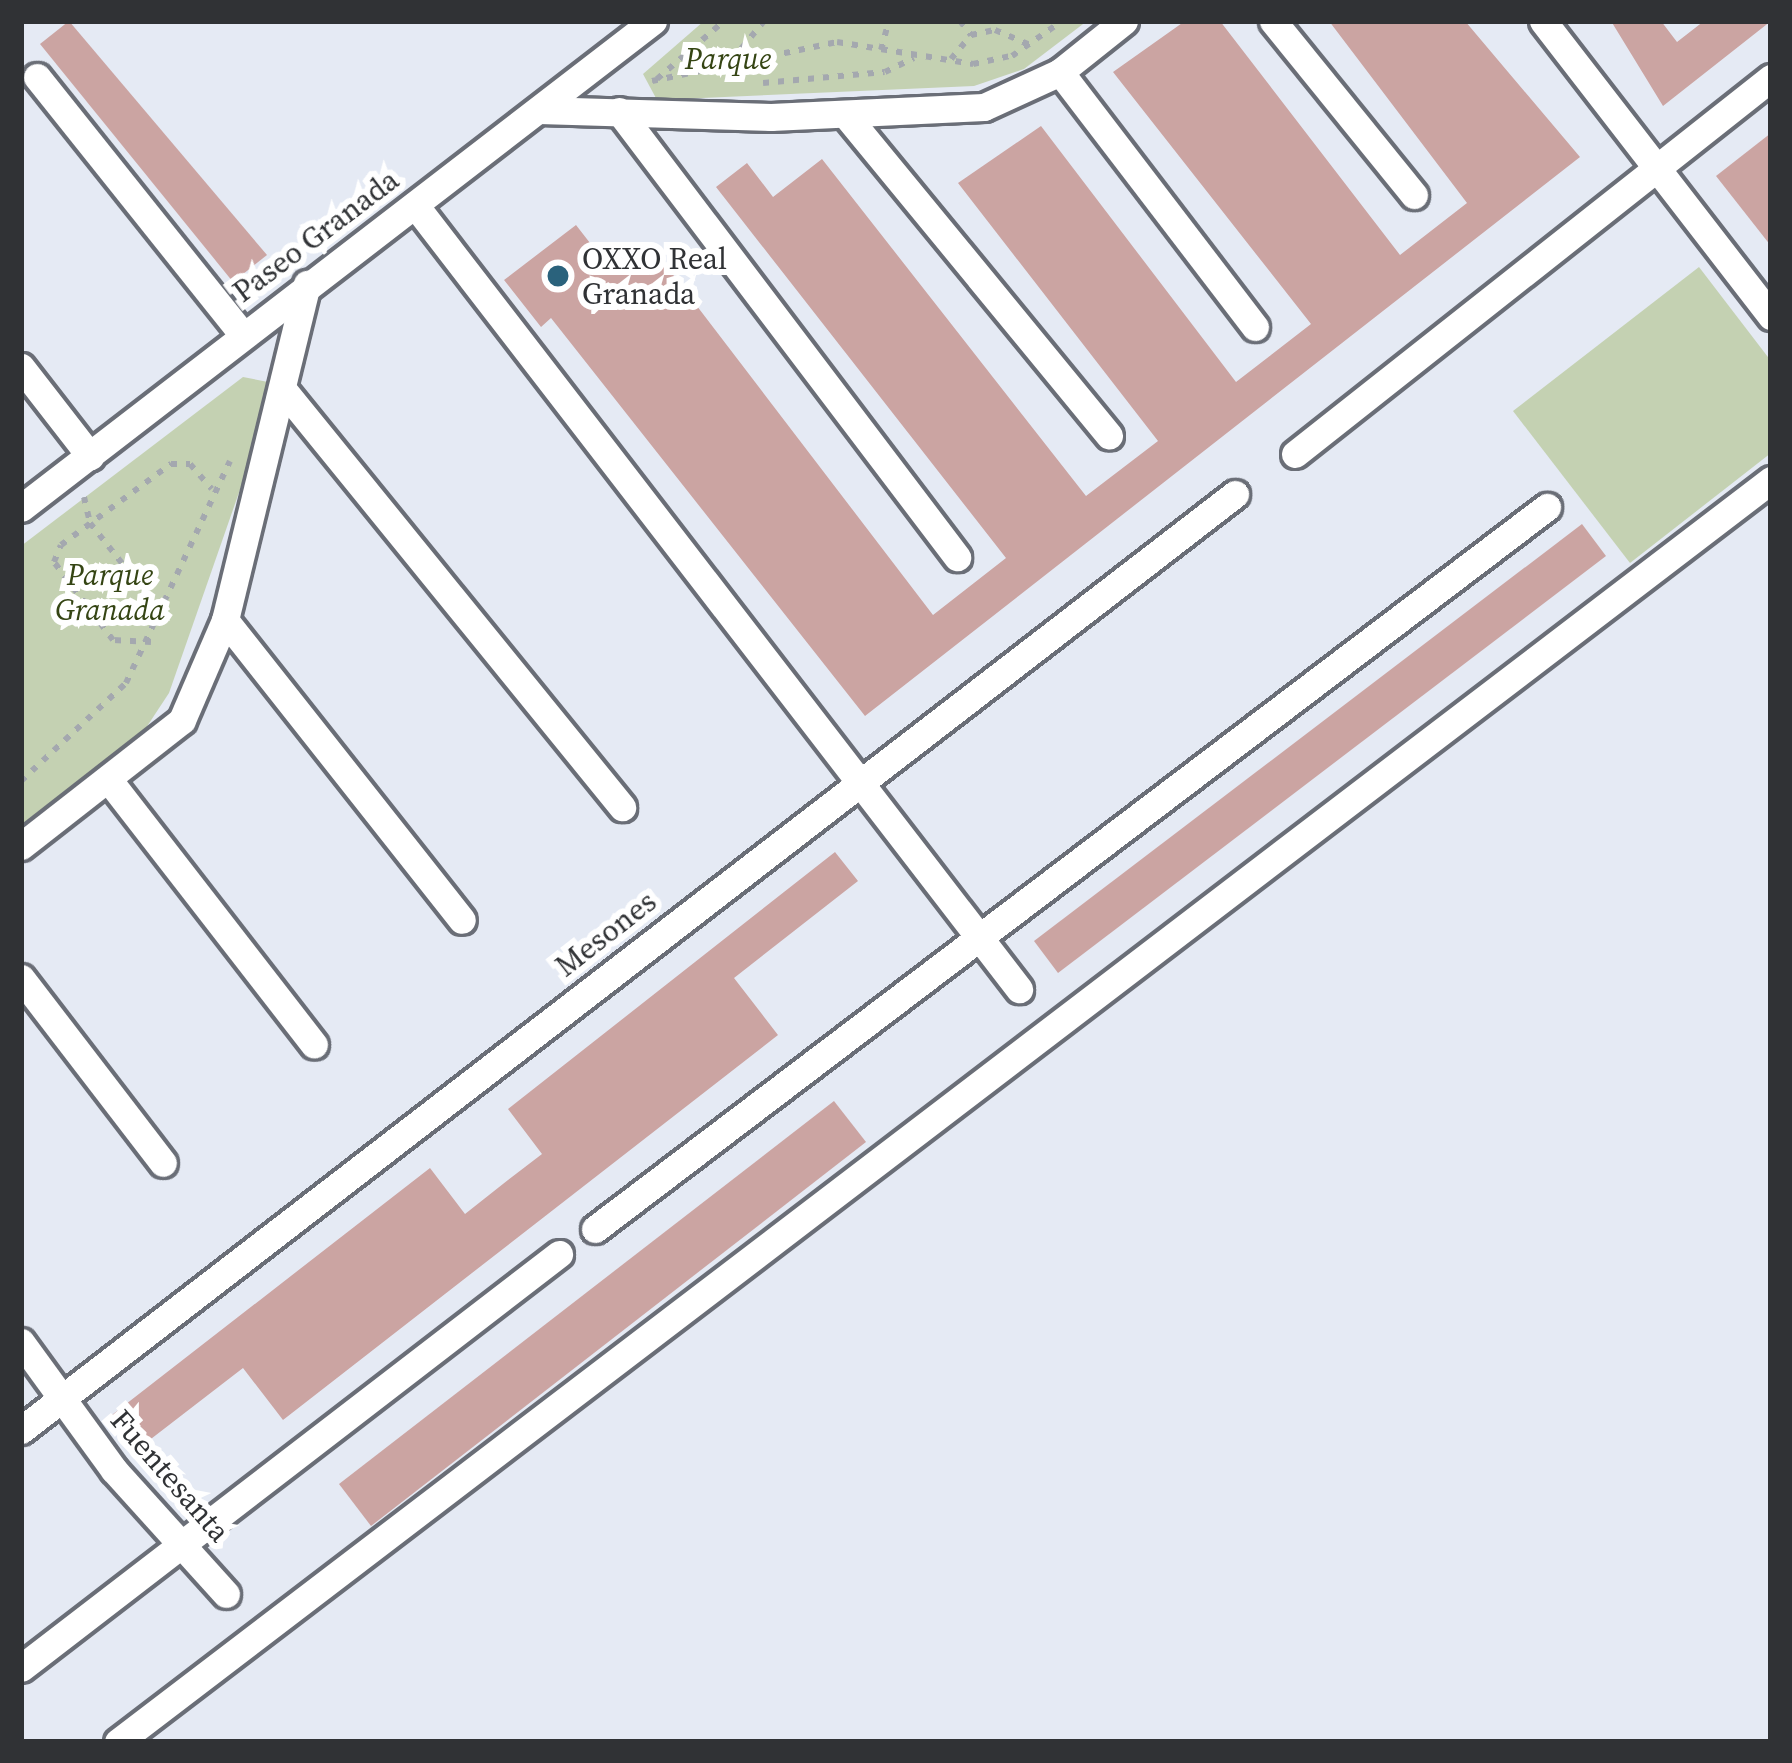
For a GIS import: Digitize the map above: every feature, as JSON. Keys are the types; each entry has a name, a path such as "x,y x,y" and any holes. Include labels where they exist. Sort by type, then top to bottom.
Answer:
{"street":[{"name":"Paseo Granada","path":"21,508 241,333 653,21"},
{"path":"539,110 845,114 984,107 1060,71 1124,21"},
{"path":"1273,21 1414,195"},
{"path":"1543,21 1771,316"},
{"path":"1060,71 1255,327"},
{"path":"37,77 241,333"},
{"path":"1295,454 1771,79"},
{"path":"619,111 956,557"},
{"path":"845,114 1109,435"},
{"path":"415,205 1019,989"},
{"path":"21,846 182,719 224,620 285,392 307,284"},
{"path":"21,367 84,461"},
{"path":"285,392 622,807"},
{"path":"118,1742 1771,480"},
{"name":"Mesones","path":"21,1430 1235,494"},
{"path":"595,1228 1546,507"},
{"path":"224,620 462,920"},
{"path":"108,779 314,1046"},
{"path":"21,978 163,1163"},
{"path":"21,1668 560,1254"},
{"name":"Fuentesanta","path":"21,1342 114,1470 184,1542 226,1594"}],"path":[{"path":"656,80 724,21"},
{"path":"732,60 764,21"},
{"path":"881,50 889,21"},
{"path":"960,21 971,35"},
{"path":"637,85 732,60 837,42 949,61 1030,45 1062,21"},
{"path":"949,61 971,35 995,30 1030,45 1060,71"},
{"path":"746,84 885,72 917,56"},
{"path":"656,80 702,87"},
{"path":"21,781 126,683 153,642 212,489 234,455"},
{"path":"84,461 90,524 164,616"},
{"path":"153,642 113,640 59,575 61,545 171,464 190,464 212,489"}],"green space":[{"name":"Parque","path":"704,21 1087,21 1024,69 974,86 657,100 643,74"},
{"path":"1699,267 1771,361 1771,453 1630,563 1513,411"},
{"name":"Parque Granada","path":"243,377 268,382 273,395 169,693 142,734 21,825 21,546"}],"building":[{"path":"69,21 267,255 233,282 40,44"},
{"path":"1185,21 1220,21 1400,255 1467,203 1329,21 1465,21 1580,157 865,716 551,318 541,327 504,280 576,225 611,270 648,242 933,615 1006,558 716,187 747,163 773,197 822,159 1086,496 1158,441 958,183 1041,126 1236,382 1311,324 1113,72"},
{"path":"1611,21 1661,21 1677,42 1704,21 1771,21 1663,106"},
{"path":"1771,133 1771,246 1716,176"},
{"path":"1582,524 1606,556 1058,973 1034,941"},
{"path":"835,852 858,881 734,978 778,1035 283,1420 243,1368 134,1452 108,1418 430,1168 465,1214 542,1154 508,1109"},
{"path":"834,1101 866,1142 371,1526 339,1484"}],"place":[{"name":"OXXO Real Granada","path":"558,276"}]}
